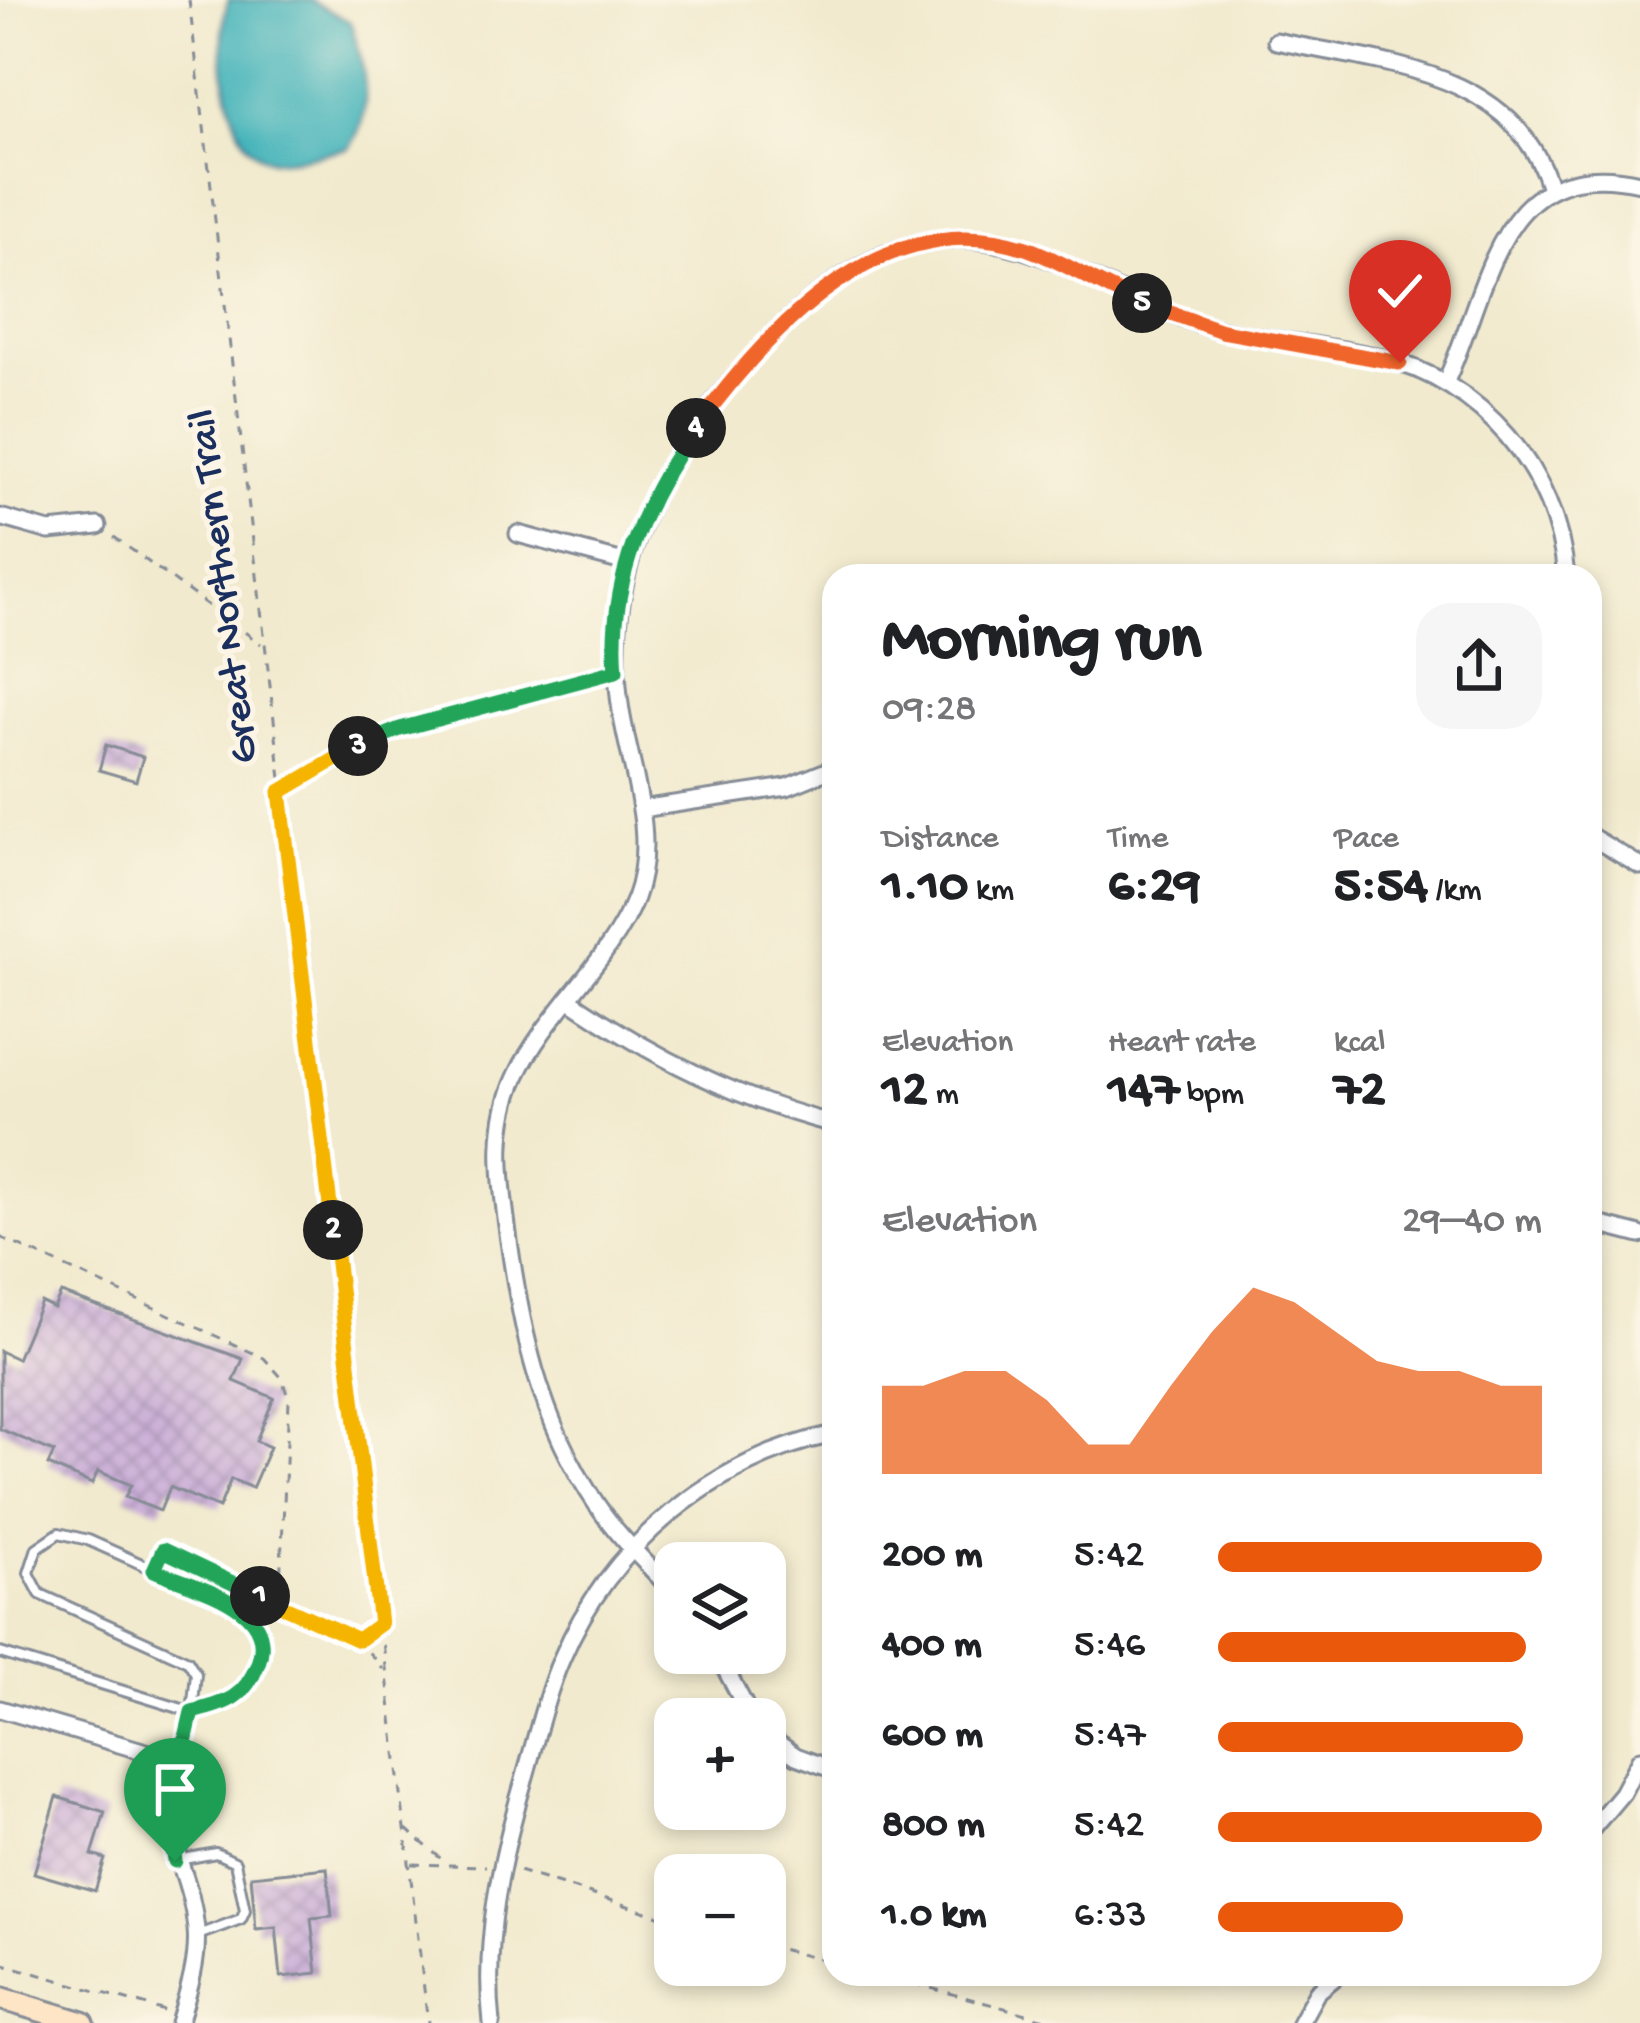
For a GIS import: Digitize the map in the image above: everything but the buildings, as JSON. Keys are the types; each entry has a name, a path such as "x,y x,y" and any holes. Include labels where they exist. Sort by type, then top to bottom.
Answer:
{"street":[{"path":"1276,41 1456,83 1493,103 1525,134 1550,189"},
{"path":"1446,381 1498,245 1520,212 1550,189 1590,178 1640,183"},
{"path":"654,1572 632,1549 569,1460 536,1383 522,1330 502,1191 501,1139 510,1094 530,1052 635,897 645,850 616,671 627,563 655,493 725,388 818,295 872,260 922,243 974,239 1025,248 1190,321 1287,345 1374,356 1446,381 1480,407 1523,454 1556,521 1564,564"},
{"path":"0,517 49,531 98,526"},
{"path":"518,534 627,563"},
{"path":"640,809 787,787 822,773"},
{"path":"1602,843 1640,866"},
{"path":"568,999 684,1072 735,1095 822,1120"},
{"path":"1602,1225 1640,1235"},
{"path":"492,2023 490,1969 500,1869 562,1658 602,1586 632,1549 716,1480 769,1454 822,1439"},
{"path":"0,1709 181,1762 168,1813 175,1861 196,1935 180,2019"},
{"path":"786,1749 822,1766"},
{"path":"1602,1817 1622,1793 1640,1759"},
{"path":"1300,2023 1324,1986"},
{"path":"0,1998 83,2023"}],"lane":[{"path":"0,1653 192,1712 236,1700 247,1689 266,1644 261,1626 248,1612 88,1540 59,1533 37,1548 29,1573 40,1594 188,1661 196,1674 192,1712 181,1762"},
{"path":"175,1861 217,1853 235,1862 245,1910 242,1919 196,1935"}],"path":[{"name":"Great Northern Trail","path":"189,0 428,2023"},
{"path":"98,526 263,645"},
{"path":"280,792 357,747 400,729 616,671"},
{"path":"0,1237 264,1358 282,1378 289,1401 279,1604"},
{"path":"154,1570 163,1550 358,1640 386,1673"},
{"path":"358,1640 380,1624"},
{"path":"405,1828 448,1864"},
{"path":"410,1864 500,1869 654,1916"},
{"path":"786,1950 822,1960"},
{"path":"0,1963 180,2019"},
{"path":"923,1986 1060,2023"}],"water":[{"path":"229,0 310,0 350,22 360,53 365,102 349,148 273,160 257,154 244,138 234,117 224,64"}],"route":[{"path":"175,1861 168,1813 192,1712 236,1700 247,1689 266,1644 261,1626 248,1612 154,1570 163,1550 358,1640 380,1624 280,792 357,747 400,729 616,671 627,563 655,493 687,440 725,388 794,316 844,276 897,249 948,239 1000,242 1049,258 1128,298 1222,331 1400,363"}]}
